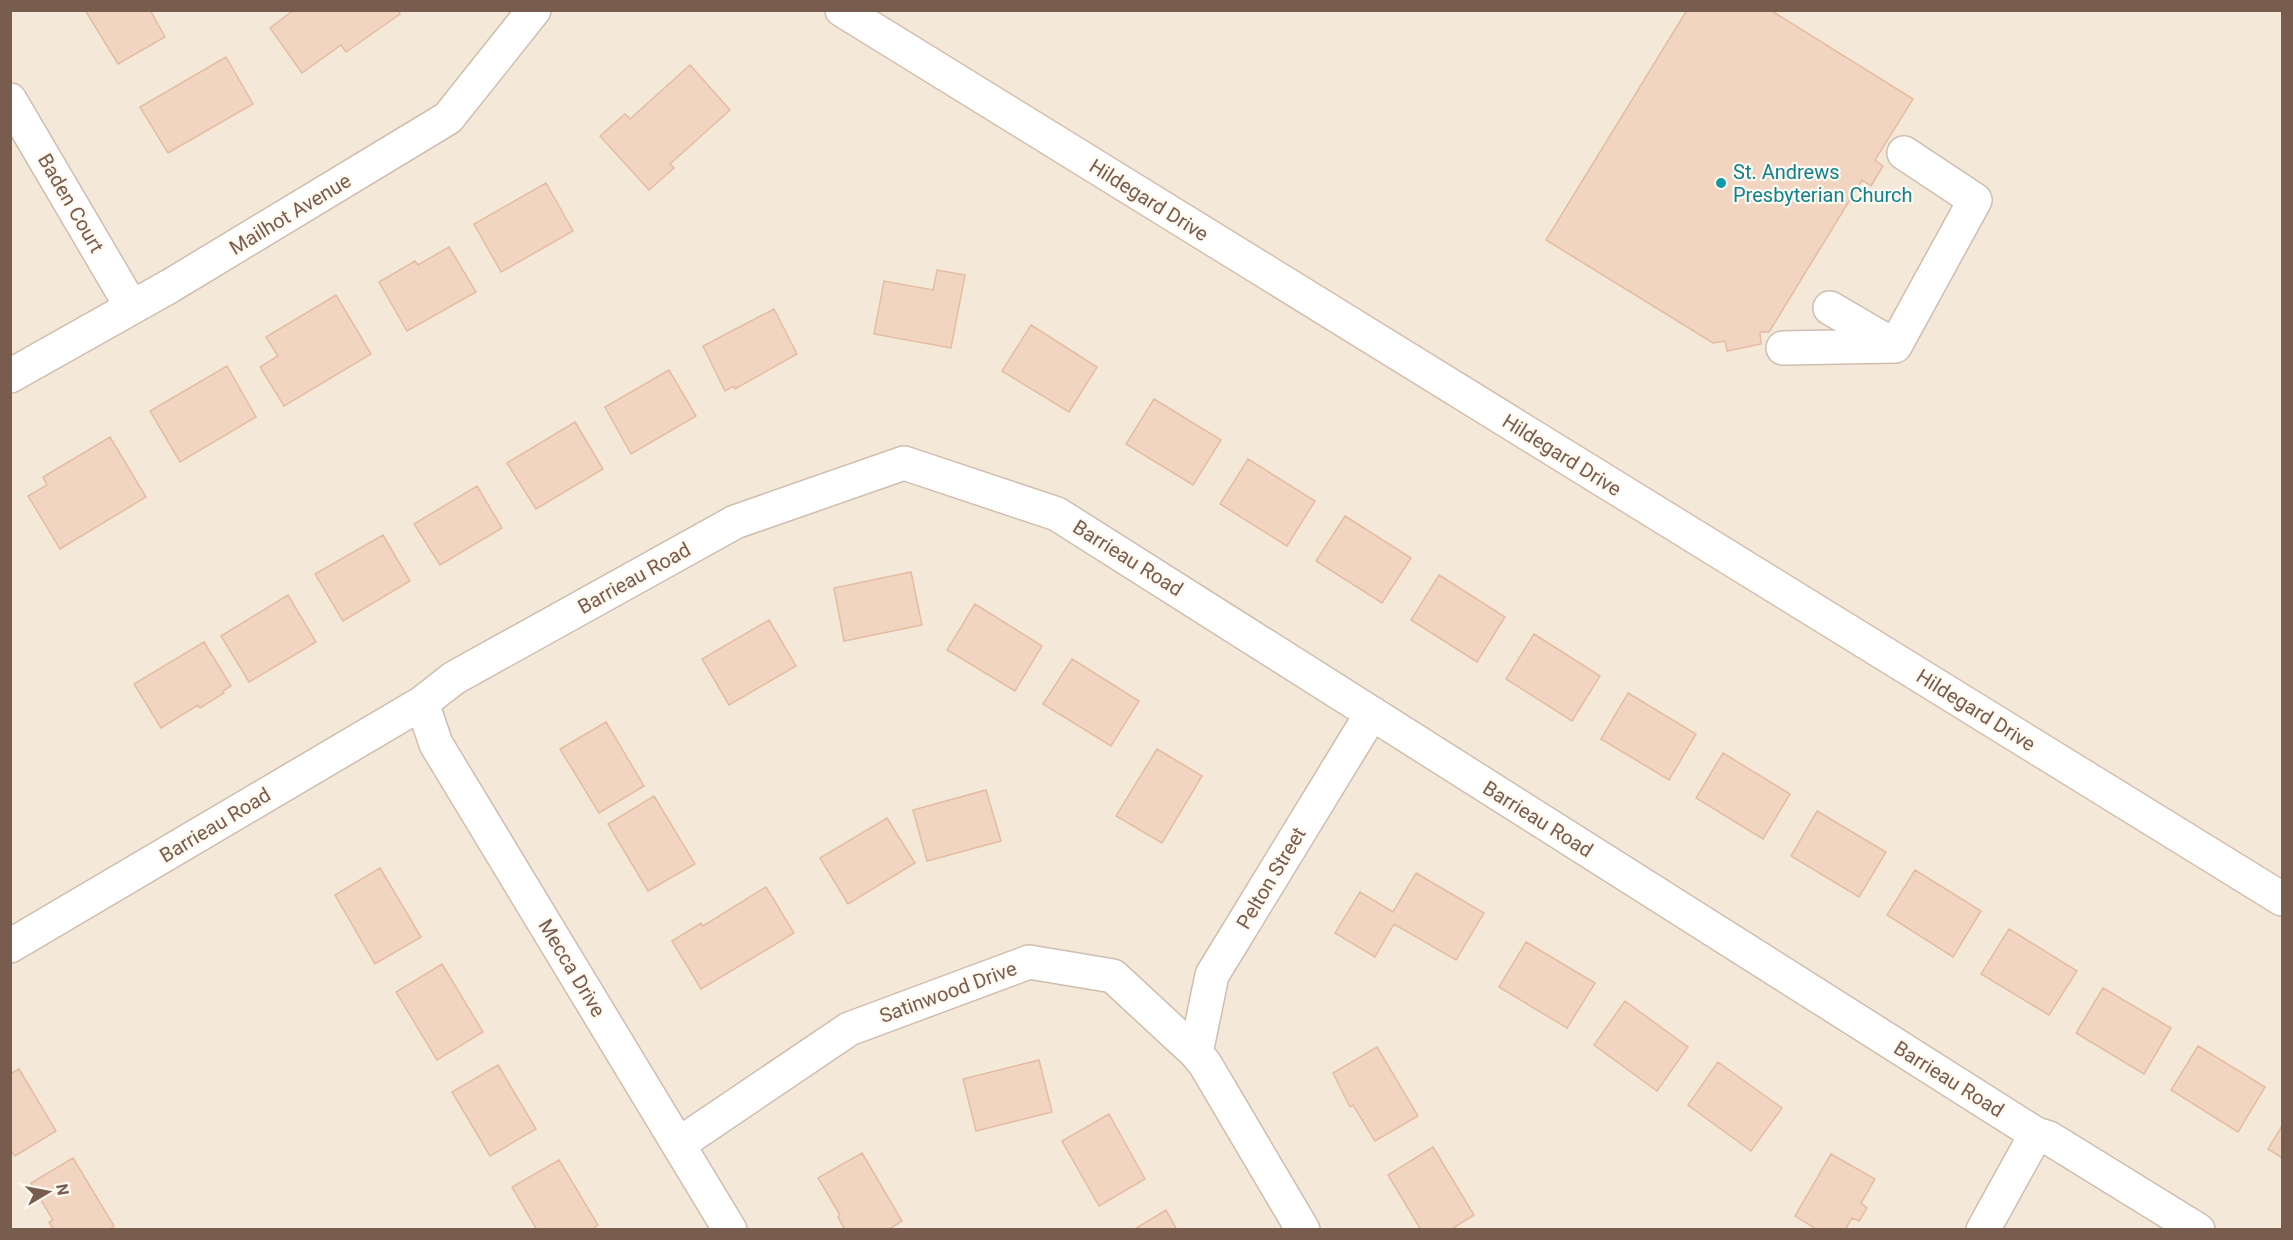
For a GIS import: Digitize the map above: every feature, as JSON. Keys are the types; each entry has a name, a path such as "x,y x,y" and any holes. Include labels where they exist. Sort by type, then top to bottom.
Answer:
{"street":[{"name":"Mailhot Avenue","path":"10,376 170,286 448,118 534,10"},
{"name":"Hildegard Drive","path":"842,10 2283,899"},
{"name":"Baden Court","path":"10,100 131,306"},
{"path":"1896,346 1975,200 1904,153"},
{"path":"1830,308 1896,346"},
{"path":"1783,348 1896,346"},
{"name":"Barrieau Road","path":"10,946 422,703 454,678 735,522 904,463 1057,514 2036,1134 2049,1138 2198,1230"},
{"name":"Mecca Drive","path":"422,703 436,744 730,1230"},
{"name":"Pelton Street","path":"1196,1053 1212,975 1372,712"},
{"name":"Satinwood Drive","path":"679,1144 849,1029 1029,962 1113,976 1196,1053 1205,1064 1304,1230"},
{"path":"1983,1230 2036,1134"}],"shaded area":[{"path":"11,11 2282,11 2282,1229 11,1229"}],"building":[{"path":"85,10 150,10 165,37 118,64"},
{"path":"294,10 398,10 400,14 346,52 341,45 302,73 270,28"},
{"name":"St. Andrews Presbyterian Church","path":"1687,10 1770,10 1913,99 1875,160 1883,166 1871,186 1862,180 1769,332 1760,332 1761,344 1727,351 1725,341 1713,343 1546,240"},
{"path":"226,57 253,104 168,153 140,107"},
{"path":"690,65 730,110 670,164 674,168 649,190 600,136 625,114 630,119"},
{"path":"546,183 573,231 501,272 474,224"},
{"path":"449,247 476,292 407,331 379,282 415,261 418,265"},
{"path":"937,270 965,275 951,348 874,334 884,281 933,290"},
{"path":"336,295 371,354 284,406 260,367 278,356 266,337"},
{"path":"774,309 797,354 735,389 734,386 725,391 703,346"},
{"path":"1031,325 1097,367 1069,412 1002,371"},
{"path":"227,366 256,417 180,462 150,411"},
{"path":"669,370 696,416 631,454 605,407"},
{"path":"1154,399 1221,440 1193,485 1126,444"},
{"path":"575,422 603,469 536,509 507,463"},
{"path":"110,437 146,497 60,549 28,496 47,485 43,477"},
{"path":"1248,459 1315,501 1287,546 1220,504"},
{"path":"477,486 502,528 440,565 414,524"},
{"path":"1345,516 1411,558 1382,603 1316,561"},
{"path":"383,535 410,581 343,621 315,574"},
{"path":"911,572 922,625 844,641 834,588"},
{"path":"1439,575 1505,617 1477,662 1411,620"},
{"path":"288,595 316,642 249,682 221,636"},
{"path":"975,604 1042,646 1015,691 947,650"},
{"path":"769,620 796,666 729,705 702,659"},
{"path":"1534,634 1600,676 1572,721 1506,679"},
{"path":"204,642 231,686 200,708 198,705 161,728 134,684"},
{"path":"1072,659 1139,701 1111,746 1043,704"},
{"path":"1628,693 1696,734 1669,780 1601,739"},
{"path":"606,722 644,786 599,813 560,749"},
{"path":"1157,749 1202,776 1162,843 1116,816"},
{"path":"1723,753 1790,794 1763,839 1696,798"},
{"path":"986,790 1001,841 927,861 913,810"},
{"path":"654,796 695,864 648,891 608,824"},
{"path":"1817,811 1886,852 1859,897 1791,856"},
{"path":"887,818 915,863 848,904 820,858"},
{"path":"380,868 421,937 375,964 335,895"},
{"path":"1915,870 1981,911 1953,957 1887,915"},
{"path":"1416,873 1484,913 1456,960 1394,924 1375,957 1335,933 1360,892 1393,912"},
{"path":"766,887 794,933 701,989 672,941 701,923 703,926"},
{"path":"2009,929 2077,971 2049,1015 1981,974"},
{"path":"1526,942 1595,983 1567,1028 1499,987"},
{"path":"442,964 483,1032 437,1060 396,992"},
{"path":"2103,988 2171,1028 2144,1074 2076,1033"},
{"path":"1625,1001 1688,1047 1657,1091 1594,1045"},
{"path":"2198,1046 2265,1087 2238,1132 2171,1090"},
{"path":"1377,1047 1418,1116 1375,1141 1353,1105 1350,1107 1333,1073"},
{"path":"1039,1060 1052,1112 976,1131 963,1079"},
{"path":"1718,1062 1782,1108 1751,1151 1688,1105"},
{"path":"498,1065 536,1129 490,1156 452,1092"},
{"path":"19,1069 56,1131 15,1156 10,1149 10,1074"},
{"path":"1109,1114 1145,1179 1099,1206 1062,1141"},
{"path":"2282,1126 2282,1158 2268,1149"},
{"path":"1433,1147 1474,1215 1450,1230 1421,1230 1388,1175"},
{"path":"862,1153 902,1221 888,1230 845,1230 838,1217 840,1215 818,1178"},
{"path":"1831,1154 1875,1179 1861,1203 1867,1208 1859,1221 1852,1218 1845,1230 1818,1230 1795,1216"},
{"path":"73,1158 114,1226 108,1230 54,1230 49,1222 53,1220 31,1183"},
{"path":"559,1160 598,1225 591,1230 537,1230 512,1187"},
{"path":"1166,1210 1177,1230 1133,1230"}],"place":[{"name":"St. Andrews Presbyterian Church","path":"1721,183"}]}
